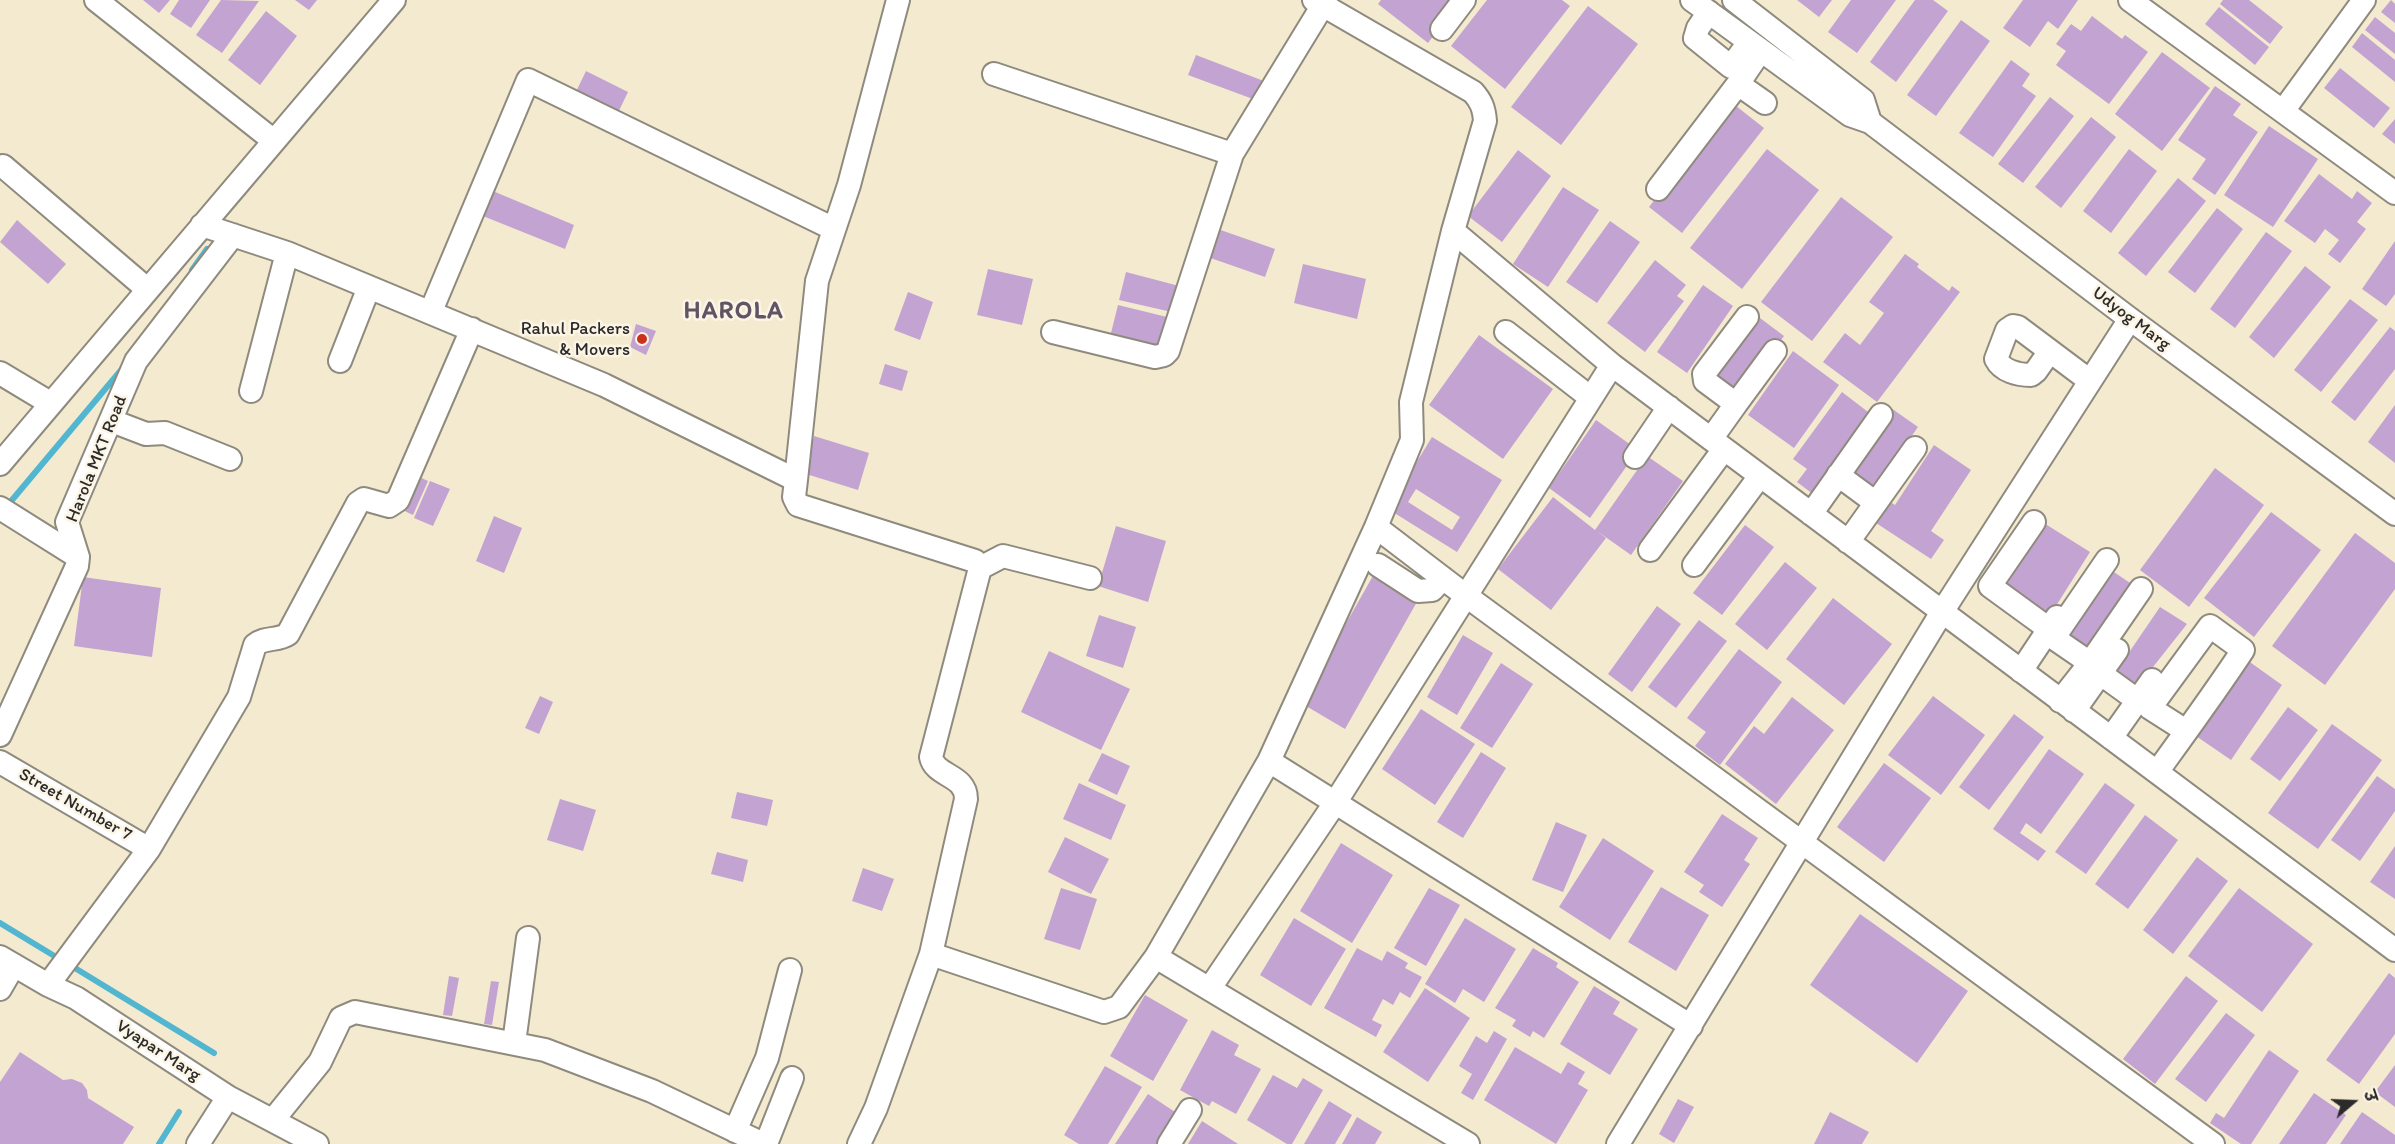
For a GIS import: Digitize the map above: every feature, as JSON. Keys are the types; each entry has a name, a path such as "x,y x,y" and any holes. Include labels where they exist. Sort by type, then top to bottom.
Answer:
{"street":[{"path":"96,0 274,141"},
{"path":"0,464 394,0"},
{"path":"897,0 849,185 817,281 794,497 798,505 975,561 980,568"},
{"path":"1442,29 1464,0"},
{"name":"Udyog Marg","path":"1734,0 1863,100 1870,122"},
{"path":"2130,0 2395,193"},
{"path":"2283,111 2364,0"},
{"path":"931,954 1104,1012 1119,1007 1156,957 1269,761 1376,528 1412,440 1411,402 1453,231 1485,121 1480,100 1473,92 1321,2 1232,154 1164,355 1155,357 1053,332"},
{"path":"1698,4 1698,28 1695,38 1765,103"},
{"name":"Udyog Marg","path":"1698,4 1850,115 1870,122 2130,319 2395,514"},
{"path":"1658,189 1755,46"},
{"path":"994,74 1232,154"},
{"path":"1699,112 1735,76"},
{"path":"431,311 528,80 834,229"},
{"path":"3,166 147,289"},
{"path":"202,225 287,253 431,311 604,385 796,480"},
{"path":"1453,231 1616,368 2395,950"},
{"name":"Harola MKT Road","path":"78,557 67,522 136,361 233,235"},
{"path":"251,391 287,253"},
{"path":"340,361 369,287"},
{"path":"1736,404 1705,381 1704,374 1747,317"},
{"path":"1618,1144 1942,612 2130,319"},
{"path":"51,982 149,849 239,697 255,645 288,634 358,503 364,499 389,506 398,500 472,329"},
{"path":"1506,332 1591,398"},
{"path":"1650,550 1717,444 1736,404 1775,351"},
{"path":"2050,351 2090,381"},
{"path":"1210,988 1335,803 1591,398 1616,368"},
{"path":"1588,422 1616,368"},
{"path":"0,373 50,404"},
{"path":"1635,457 1669,407"},
{"path":"1811,514 1881,415"},
{"path":"112,421 146,434 165,433 230,459"},
{"path":"1659,519 1717,444"},
{"path":"1848,542 1915,448"},
{"path":"1838,475 1876,503"},
{"path":"1694,565 1760,476"},
{"path":"0,508 78,557 76,570 0,735"},
{"path":"2034,522 1990,586 2049,630"},
{"path":"1376,528 2213,1144"},
{"path":"859,1144 876,1108 931,954 966,794 959,781 932,764 931,757 980,568 1003,556 1090,578"},
{"path":"2021,671 2099,563 2055,636 2058,641 2138,700"},
{"path":"1377,565 1418,591 1432,590 1443,579"},
{"path":"2067,706 2148,592"},
{"path":"2157,772 2186,731 2243,650 2210,626 2150,708 2186,731"},
{"path":"2110,738 2185,633"},
{"path":"1269,761 1691,1026"},
{"name":"Street Number 7","path":"0,762 149,849"},
{"path":"513,1043 528,938"},
{"path":"1156,957 1468,1144"},
{"path":"0,989 7,961"},
{"name":"Vyapar Marg","path":"7,961 51,982 228,1097 317,1144"},
{"path":"735,1131 766,1058 790,970"},
{"path":"273,1120 321,1062 341,1018 348,1013 355,1012 545,1050 652,1091 765,1144 792,1078"},
{"path":"198,1144 228,1097"},
{"path":"1169,1144 1191,1110"}],"building":[{"path":"143,0 170,0 159,13"},
{"path":"179,0 210,0 191,28 170,14"},
{"path":"221,0 259,1 222,53 196,35"},
{"path":"295,0 317,0 309,10"},
{"path":"1381,0 1460,0 1428,43 1378,4"},
{"path":"1487,0 1562,0 1570,6 1505,89 1451,46"},
{"path":"1797,0 1832,0 1819,17"},
{"path":"1851,0 1896,0 1857,53 1828,32"},
{"path":"1915,0 1933,0 1948,11 1896,82 1870,62"},
{"path":"2023,0 2078,0 2058,29 2048,21 2030,47 2003,28"},
{"path":"2223,0 2249,0 2283,27 2270,44 2220,4"},
{"path":"2391,0 2395,4 2395,23 2381,12"},
{"path":"1588,6 1638,44 1561,145 1511,107"},
{"path":"2219,7 2269,47 2255,65 2205,24"},
{"path":"266,11 297,36 260,85 228,60"},
{"path":"2092,16 2122,39 2125,35 2148,52 2109,104 2056,65 2066,51 2056,44 2071,24 2081,31"},
{"path":"2375,17 2395,33 2395,54 2365,30"},
{"path":"1961,20 1990,41 1936,116 1907,95"},
{"path":"2362,33 2395,60 2395,82 2352,47"},
{"path":"2162,52 2210,88 2162,151 2115,114"},
{"path":"1196,55 1269,83 1261,102 1188,75"},
{"path":"2011,60 2030,74 2022,86 2036,96 1993,157 1959,133"},
{"path":"2340,68 2390,108 2374,128 2324,88"},
{"path":"586,71 628,92 615,119 573,98"},
{"path":"2215,86 2241,104 2233,115 2258,132 2215,195 2192,179 2206,159 2178,140"},
{"path":"2050,97 2074,116 2023,183 1998,164"},
{"path":"1731,102 1764,128 1682,233 1649,207"},
{"path":"2091,117 2116,137 2061,208 2035,187"},
{"path":"2395,119 2395,144 2382,134"},
{"path":"2269,126 2318,159 2273,227 2224,195"},
{"path":"1767,149 1819,190 1742,289 1690,248"},
{"path":"2129,149 2157,171 2111,233 2083,211"},
{"path":"1518,150 1551,176 1502,242 1468,216"},
{"path":"2319,174 2352,199 2357,191 2372,203 2357,222 2366,229 2340,263 2328,254 2339,240 2325,229 2315,243 2284,221"},
{"path":"2178,178 2206,201 2146,276 2118,253"},
{"path":"1563,187 1599,210 1548,287 1513,264"},
{"path":"488,189 574,225 565,249 478,214"},
{"path":"1841,197 1893,237 1812,341 1761,302"},
{"path":"2217,208 2243,229 2195,293 2168,272"},
{"path":"17,220 66,264 48,284 0,242"},
{"path":"1610,221 1640,242 1597,303 1566,282"},
{"path":"1212,227 1275,249 1265,277 1202,255"},
{"path":"2266,232 2292,251 2235,328 2210,309"},
{"path":"2395,241 2395,294 2386,306 2362,289"},
{"path":"1905,254 1919,264 1917,267 1949,291 1952,286 1960,292 1877,402 1823,362 1845,333 1860,345 1884,313 1869,302"},
{"path":"1655,260 1686,285 1677,296 1684,301 1645,352 1607,323"},
{"path":"1303,264 1366,279 1357,319 1294,303"},
{"path":"2305,266 2331,287 2274,358 2249,337"},
{"path":"988,269 1033,279 1022,325 977,315"},
{"path":"1126,272 1183,287 1176,313 1119,300"},
{"path":"1703,285 1733,306 1687,373 1657,352"},
{"path":"908,292 933,302 920,340 894,330"},
{"path":"2350,299 2378,320 2321,392 2294,370"},
{"path":"1118,305 1171,318 1162,354 1109,341"},
{"path":"1756,315 1784,336 1737,399 1709,378"},
{"name":"Rahul Packers & Movers","path":"636,324 656,331 646,355 630,347"},
{"path":"2390,327 2395,331 2395,369 2355,421 2331,402"},
{"path":"1479,335 1553,389 1503,459 1429,405"},
{"path":"1793,351 1839,385 1794,448 1748,415"},
{"path":"885,364 908,371 902,391 879,384"},
{"path":"1842,392 1872,415 1813,494 1797,482 1807,469 1793,459"},
{"path":"2395,405 2395,463 2368,442"},
{"path":"1891,408 1918,427 1874,490 1848,471"},
{"path":"1596,420 1638,450 1590,518 1549,488"},
{"path":"814,436 869,453 858,490 803,473"},
{"path":"1432,437 1502,480 1457,552 1388,509","holes":["1416,489 1460,517 1452,530 1408,502"]},
{"path":"1934,445 1971,470 1931,531 1944,540 1931,559 1873,521 1887,500 1895,505"},
{"path":"1647,456 1683,481 1631,555 1597,531 1606,538 1551,610 1498,569 1553,497 1595,530"},
{"path":"2215,468 2264,505 2189,607 2140,570"},
{"path":"411,473 428,481 413,515 396,507"},
{"path":"430,481 450,489 433,526 414,518"},
{"path":"2271,512 2321,550 2254,637 2204,598"},
{"path":"494,516 522,528 504,573 476,561"},
{"path":"2039,520 2090,552 2049,617 1998,581"},
{"path":"1745,525 1774,547 1722,615 1693,593"},
{"path":"1116,526 1166,541 1148,602 1098,586"},
{"path":"2355,533 2395,563 2395,589 2325,685 2272,646"},
{"path":"1785,562 1817,588 1767,650 1735,624"},
{"path":"2105,566 2136,587 2091,654 2060,633"},
{"path":"1374,574 1418,600 1345,729 1301,703"},
{"path":"83,577 161,588 152,657 74,646"},
{"path":"1833,598 1892,644 1844,705 1786,659"},
{"path":"1657,606 1681,624 1632,692 1608,674"},
{"path":"2160,607 2187,624 2138,686 2117,670"},
{"path":"1099,615 1136,627 1123,668 1086,656"},
{"path":"1699,620 1727,641 1676,708 1648,687"},
{"path":"1463,635 1493,653 1457,715 1427,697"},
{"path":"1739,649 1782,682 1720,765 1695,746 1706,732 1687,718"},
{"path":"1049,651 1130,689 1101,750 1021,712"},
{"path":"2247,660 2282,685 2231,760 2196,736"},
{"path":"1501,663 1533,684 1492,748 1460,728"},
{"path":"540,696 553,702 539,734 525,728"},
{"path":"1933,696 1985,735 1941,795 1888,755"},
{"path":"1792,697 1834,730 1776,804 1725,764 1754,726 1764,734"},
{"path":"2288,707 2318,730 2280,781 2250,759"},
{"path":"1421,709 1475,744 1435,805 1382,769"},
{"path":"2014,714 2044,737 1989,810 1959,787"},
{"path":"2332,724 2382,760 2318,849 2268,813"},
{"path":"2049,749 2084,774 2041,834 2026,823 2020,833 2046,851 2038,861 1993,829"},
{"path":"1481,752 1506,768 1463,838 1437,822"},
{"path":"1102,753 1130,766 1117,795 1088,781"},
{"path":"1884,763 1931,798 1884,862 1837,827"},
{"path":"2377,776 2395,789 2395,811 2360,861 2331,840"},
{"path":"1079,783 1126,805 1111,840 1063,819"},
{"path":"2105,783 2135,805 2086,874 2055,852"},
{"path":"737,792 773,800 767,826 731,818"},
{"path":"560,799 596,810 583,851 547,840"},
{"path":"1722,814 1758,838 1744,860 1750,864 1722,907 1699,892 1704,885 1684,872"},
{"path":"2145,815 2178,840 2128,909 2095,884"},
{"path":"1556,822 1587,835 1563,892 1532,880"},
{"path":"1065,837 1109,859 1091,894 1048,872"},
{"path":"1603,838 1654,871 1610,940 1559,907"},
{"path":"1341,843 1393,875 1352,943 1300,911"},
{"path":"2395,846 2395,899 2370,882"},
{"path":"717,852 748,860 743,882 711,874"},
{"path":"2197,857 2228,881 2173,954 2143,930"},
{"path":"863,868 894,879 882,911 852,901"},
{"path":"1661,887 1709,915 1676,971 1628,942"},
{"path":"1061,888 1097,899 1080,950 1044,939"},
{"path":"1429,888 1460,905 1426,966 1394,948"},
{"path":"2239,888 2313,944 2262,1012 2188,956"},
{"path":"1860,914 1968,991 1917,1063 1810,985"},
{"path":"1294,918 1346,949 1311,1006 1260,975"},
{"path":"1465,918 1516,949 1484,1002 1463,989 1455,1003 1425,984"},
{"path":"1357,948 1382,961 1387,951 1408,963 1405,968 1422,977 1410,998 1400,992 1393,1005 1383,999 1372,1020 1382,1025 1376,1037 1324,1008"},
{"path":"1533,948 1558,963 1556,967 1579,982 1544,1038 1533,1031 1530,1037 1512,1026 1516,1020 1495,1008"},
{"path":"2389,973 2395,978 2395,1034 2359,1084 2326,1060"},
{"path":"449,976 459,978 452,1016 443,1015"},
{"path":"2186,976 2218,1001 2155,1084 2123,1059"},
{"path":"491,981 499,982 492,1025 484,1024"},
{"path":"1594,986 1620,1002 1613,1014 1638,1029 1610,1075 1560,1044"},
{"path":"1425,988 1470,1018 1428,1082 1383,1052"},
{"path":"1145,995 1188,1020 1153,1081 1110,1056"},
{"path":"2226,1013 2255,1035 2206,1102 2175,1079"},
{"path":"1212,1030 1239,1045 1234,1055 1261,1069 1236,1114 1212,1101 1209,1106 1180,1090"},
{"path":"1494,1031 1507,1039 1473,1100 1461,1093 1472,1074 1459,1066 1476,1036 1487,1043"},
{"path":"1515,1047 1561,1074 1568,1062 1585,1072 1578,1084 1588,1090 1556,1144 1484,1100"},
{"path":"2269,1050 2299,1071 2251,1144 2241,1144 2210,1123 2216,1113 2224,1118"},
{"path":"20,1052 63,1080 72,1079 82,1083 87,1090 88,1098 134,1127 123,1144 0,1144 0,1082"},
{"path":"2395,1065 2395,1107 2375,1092"},
{"path":"1105,1066 1142,1087 1108,1144 1079,1144 1064,1135"},
{"path":"1273,1075 1297,1088 1303,1078 1323,1090 1292,1144 1287,1144 1247,1120"},
{"path":"2314,1093 2346,1115 2326,1144 2279,1144"},
{"path":"1148,1094 1178,1114 1158,1144 1115,1144"},
{"path":"1678,1099 1694,1107 1674,1143 1659,1134"},
{"path":"1329,1101 1352,1115 1335,1144 1304,1144"},
{"path":"1830,1112 1869,1132 1862,1144 1814,1144"},
{"path":"2362,1112 2395,1135 2395,1144 2340,1144"},
{"path":"1357,1117 1382,1132 1375,1144 1342,1144"},
{"path":"1202,1121 1238,1144 1188,1144"}],"waterway":[{"path":"192,270 207,249"},
{"path":"7,506 122,369"},
{"path":"0,923 61,960"},
{"path":"70,965 214,1053"},
{"path":"159,1144 179,1112"}],"place":[{"name":"Rahul Packers & Movers","path":"642,339"}],"district":[{"name":"HAROLA","path":"734,312"}]}
